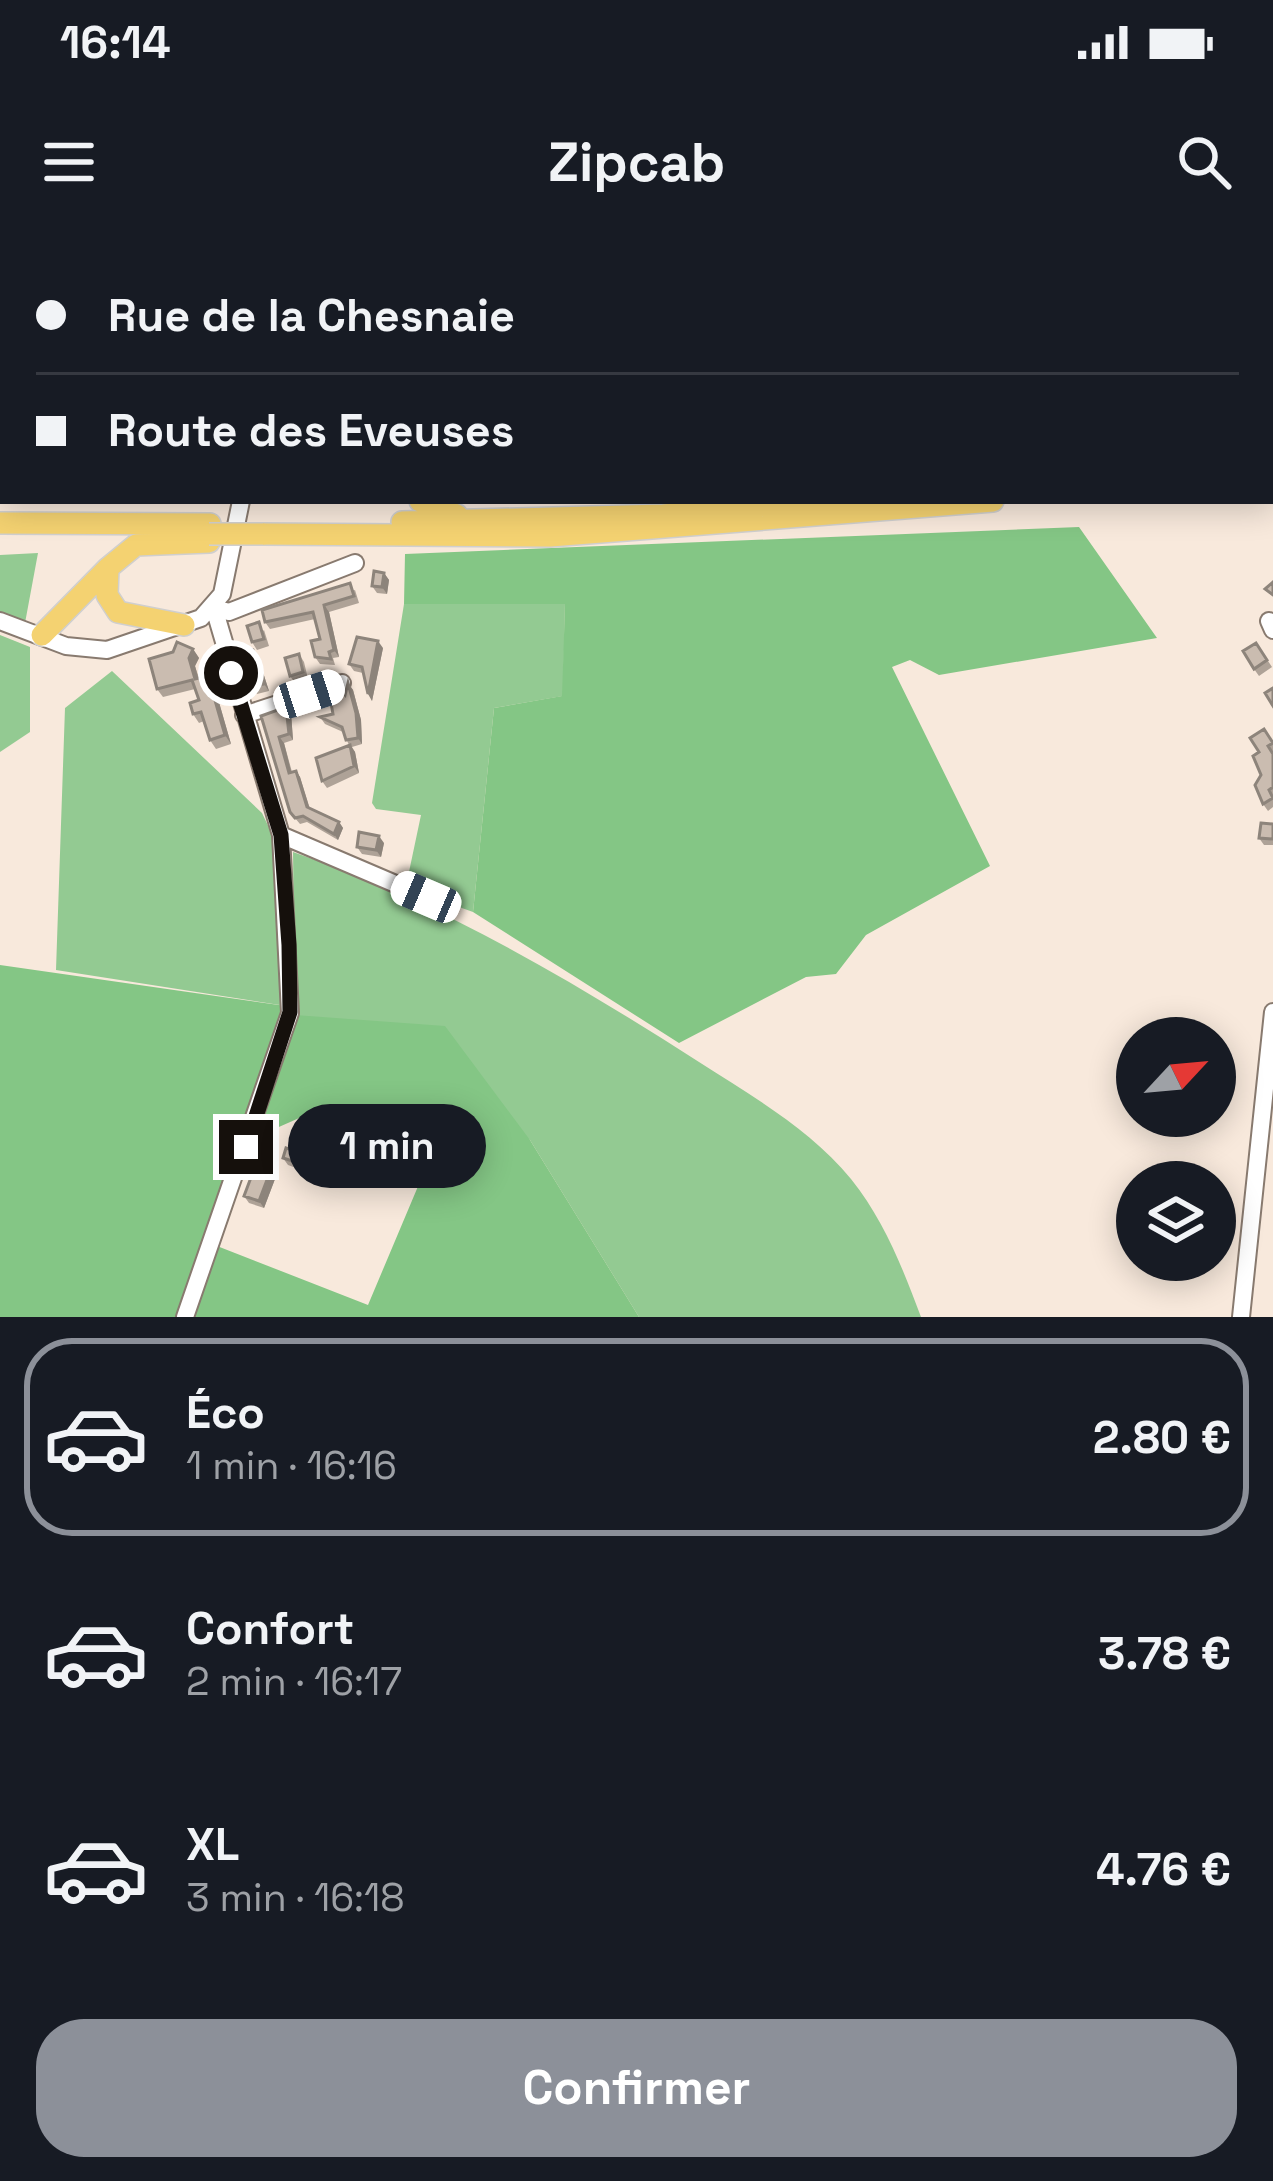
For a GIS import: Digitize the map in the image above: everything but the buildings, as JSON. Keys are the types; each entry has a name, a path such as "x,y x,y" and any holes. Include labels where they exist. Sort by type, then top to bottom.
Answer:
{"main road":[{"path":"427,504 454,515 535,520"},
{"path":"0,536 263,533 779,504"},
{"path":"263,533 290,537 656,531 960,504"},
{"path":"0,523 209,533"},
{"path":"42,635 136,545 209,533"},
{"path":"108,568 107,595 118,612 184,625"}],"street":[{"path":"0,621 66,646 107,650 184,625 214,608 226,580 240,504"},
{"path":"214,608 229,612 355,563"},
{"path":"184,1317 220,1227 290,1012 281,835 214,608"},
{"path":"244,715 342,683"},
{"path":"281,835 426,897"},
{"path":"1241,1317 1273,1012"}],"green space":[{"path":"1079,527 1157,638 939,675 910,660 892,667 990,866 866,935 836,974 806,977 679,1043 473,912 494,708 562,696 565,604 404,604 405,554"},
{"path":"38,553 25,623 0,613 0,555"},
{"path":"565,603 563,696 494,708 473,912 459,907 461,899 437,889 433,896 406,886 421,815 376,809 372,803 404,604"},
{"path":"0,635 30,647 30,732 0,752"},
{"path":"112,671 262,813 273,836 286,1006 56,970 65,708"},
{"path":"293,852 400,894 502,945 602,1001 780,1115 835,1161 863,1195 892,1245 921,1317 639,1317 530,1140 295,1015"},
{"path":"0,965 286,1006 295,1015 445,1026 530,1140 639,1317 0,1317","holes":["306,1115 427,1165 368,1305 217,1246 254,1138"]}],"route":[{"path":"231,673 281,835 289,945 290,1012 246,1147"}]}
